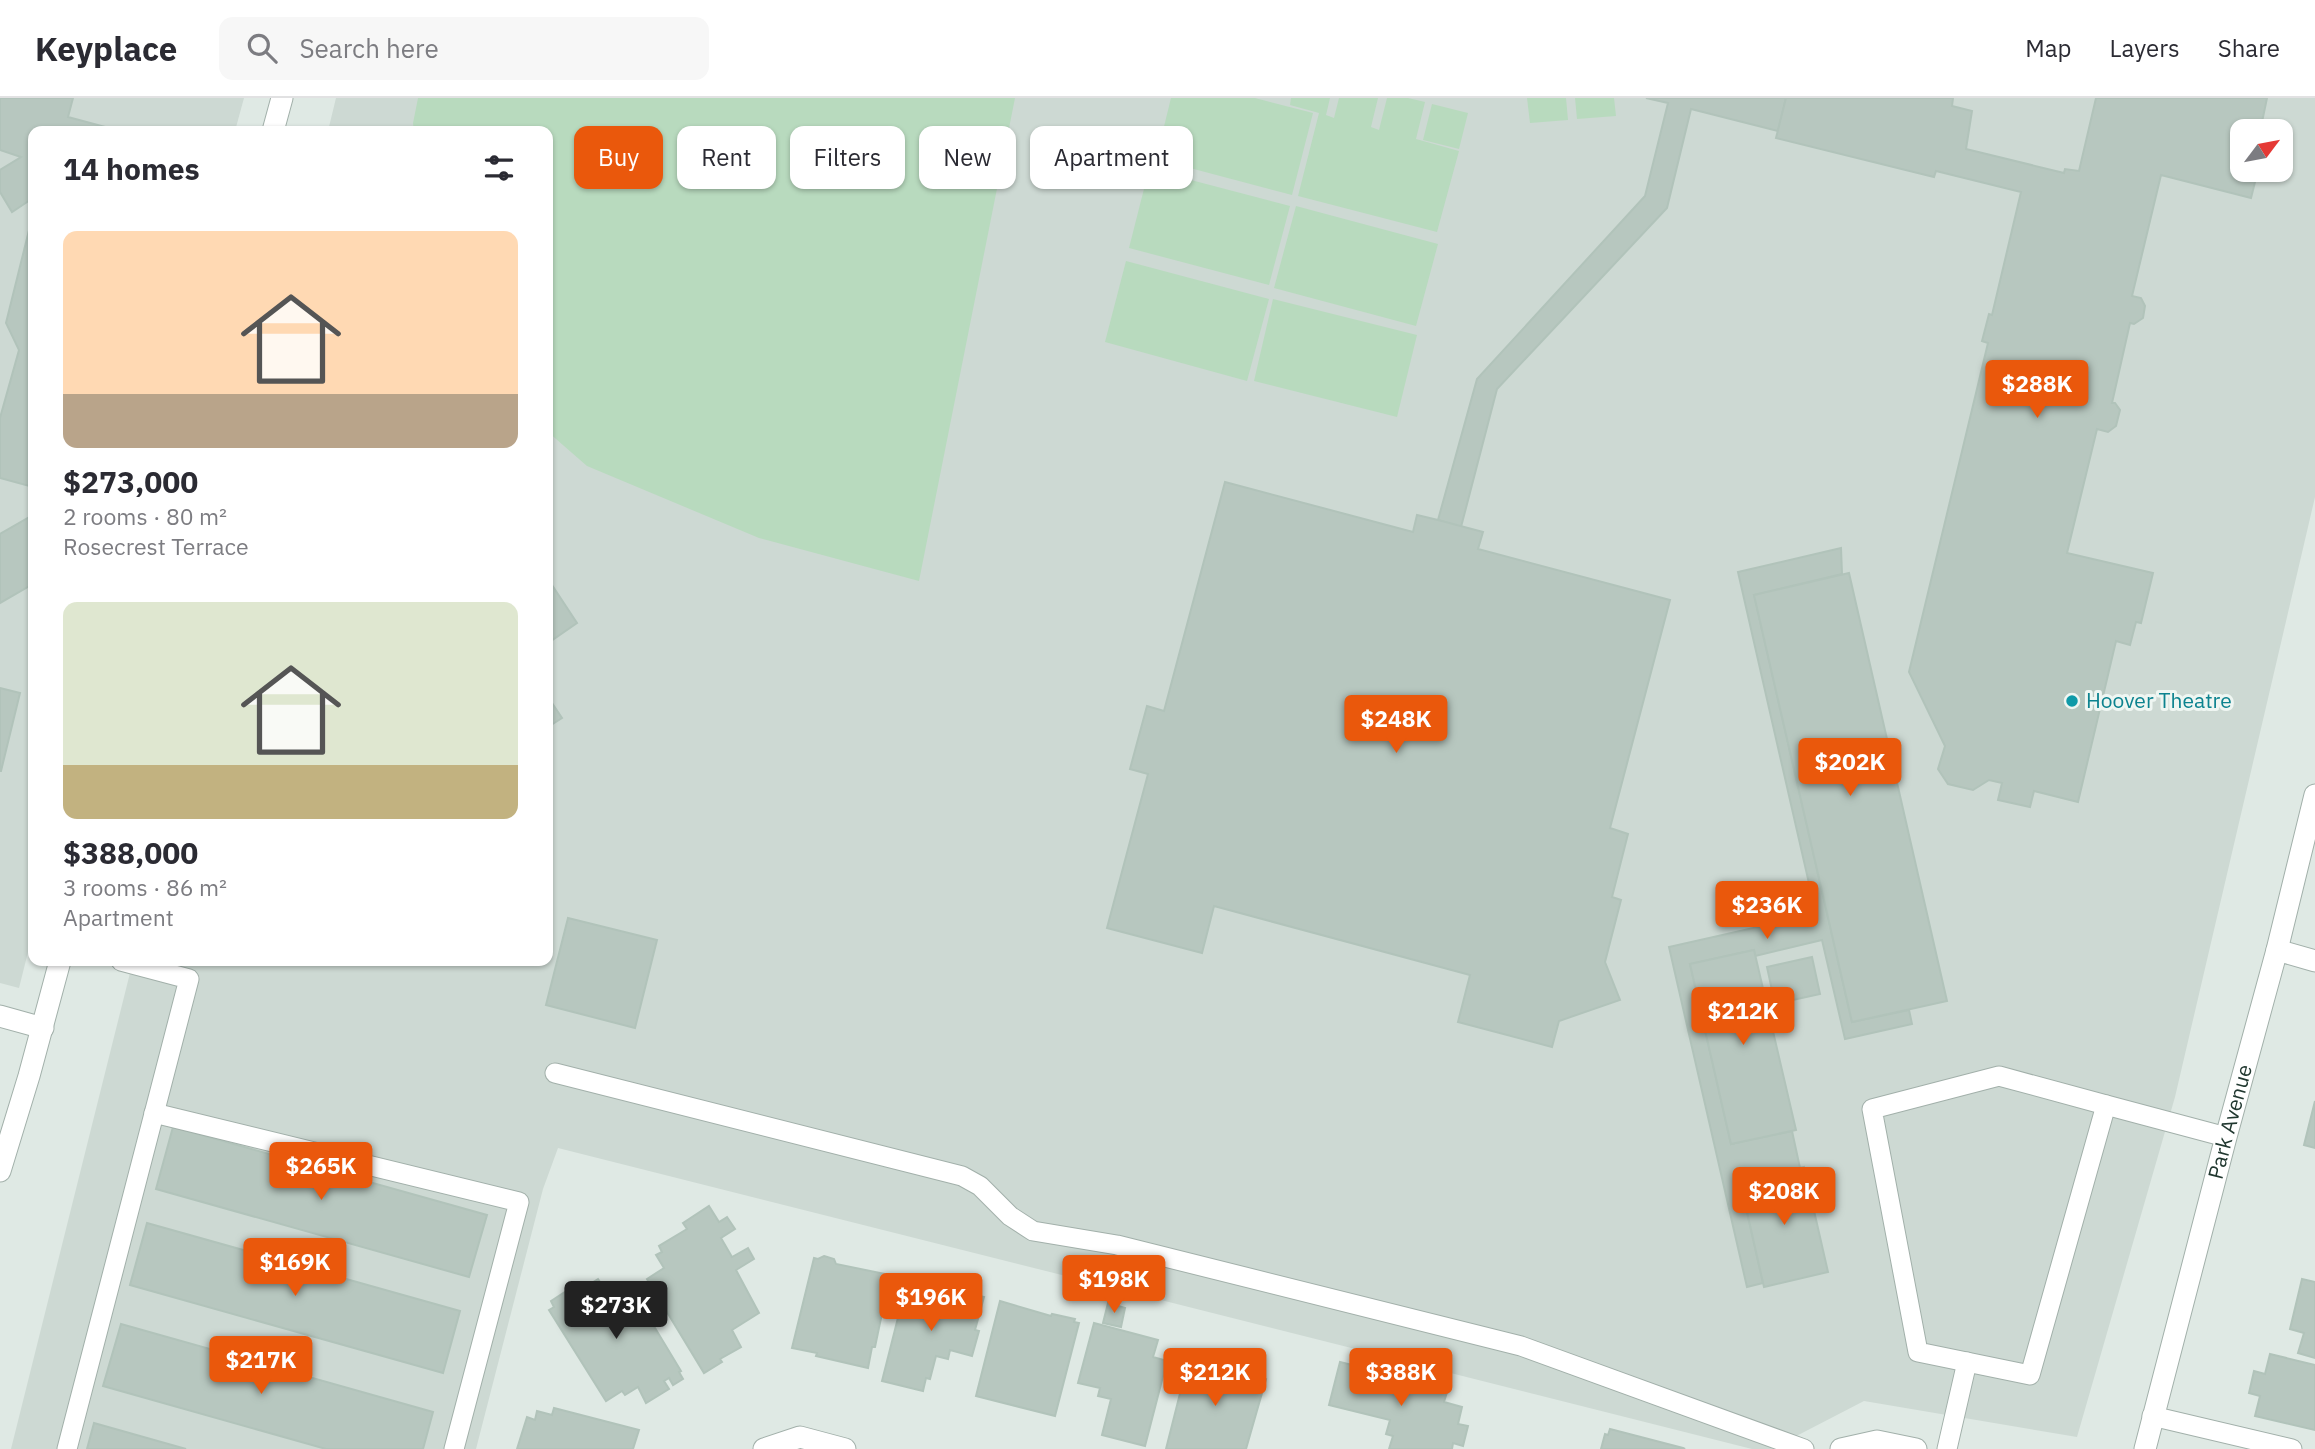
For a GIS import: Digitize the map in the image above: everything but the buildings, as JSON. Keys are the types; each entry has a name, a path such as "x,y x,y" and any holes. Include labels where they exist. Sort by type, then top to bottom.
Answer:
{"street":[{"path":"274,126 282,98"},
{"name":"Park Avenue","path":"2145,1449 2277,950 2315,795"},
{"path":"2277,950 2315,961"},
{"path":"0,1171 59,966"},
{"path":"0,1016 43,1028"},
{"path":"764,1449 800,1437 845,1449"},
{"path":"1842,1449 1877,1441 1916,1449"}],"lane":[{"path":"67,1449 189,979 140,966"},
{"path":"555,1073 962,1176 980,1186 1010,1216 1033,1231 1117,1245 1521,1346 1804,1449"},
{"path":"2106,1105 2030,1375 1918,1352 1872,1109 1998,1076 2226,1137"},
{"path":"154,1114 519,1202 454,1449"},
{"path":"1947,1449 1967,1362"},
{"path":"2152,1416 2292,1449"}],"shaded area":[{"path":"0,98 244,98 236,126 28,126 28,952 19,988 0,983"},
{"path":"336,98 2315,98 2315,497 2175,1097 2077,1437 1864,1401 1771,1449 1752,1449 558,1148 543,1189 476,1449 11,1449 132,966 553,966 553,126 329,126"}],"green space":[{"path":"418,98 1015,98 1009,126 919,126 919,189 997,189 919,581 759,538 587,466 553,436 553,126 413,126"},
{"path":"1171,98 1255,98 1313,113 1292,195 1193,169 1193,126 1164,126"},
{"path":"1291,98 1330,98 1326,115 1334,118 1339,98 1378,98 1371,127 1379,130 1387,98 1408,98 1425,102 1416,139 1459,151 1437,232 1298,196 1319,113 1290,105"},
{"path":"1527,98 1566,98 1568,120 1530,123"},
{"path":"1575,98 1614,98 1616,116 1577,119"},
{"path":"1432,104 1468,113 1459,149 1423,140"},
{"path":"1193,181 1290,206 1269,285 1129,248 1144,189 1193,189"},
{"path":"1296,206 1438,244 1416,326 1274,288"},
{"path":"1126,261 1269,299 1247,381 1105,342"},
{"path":"1273,299 1417,335 1397,417 1254,381"}],"place":[{"name":"Hoover Theatre","path":"2072,701"}]}
